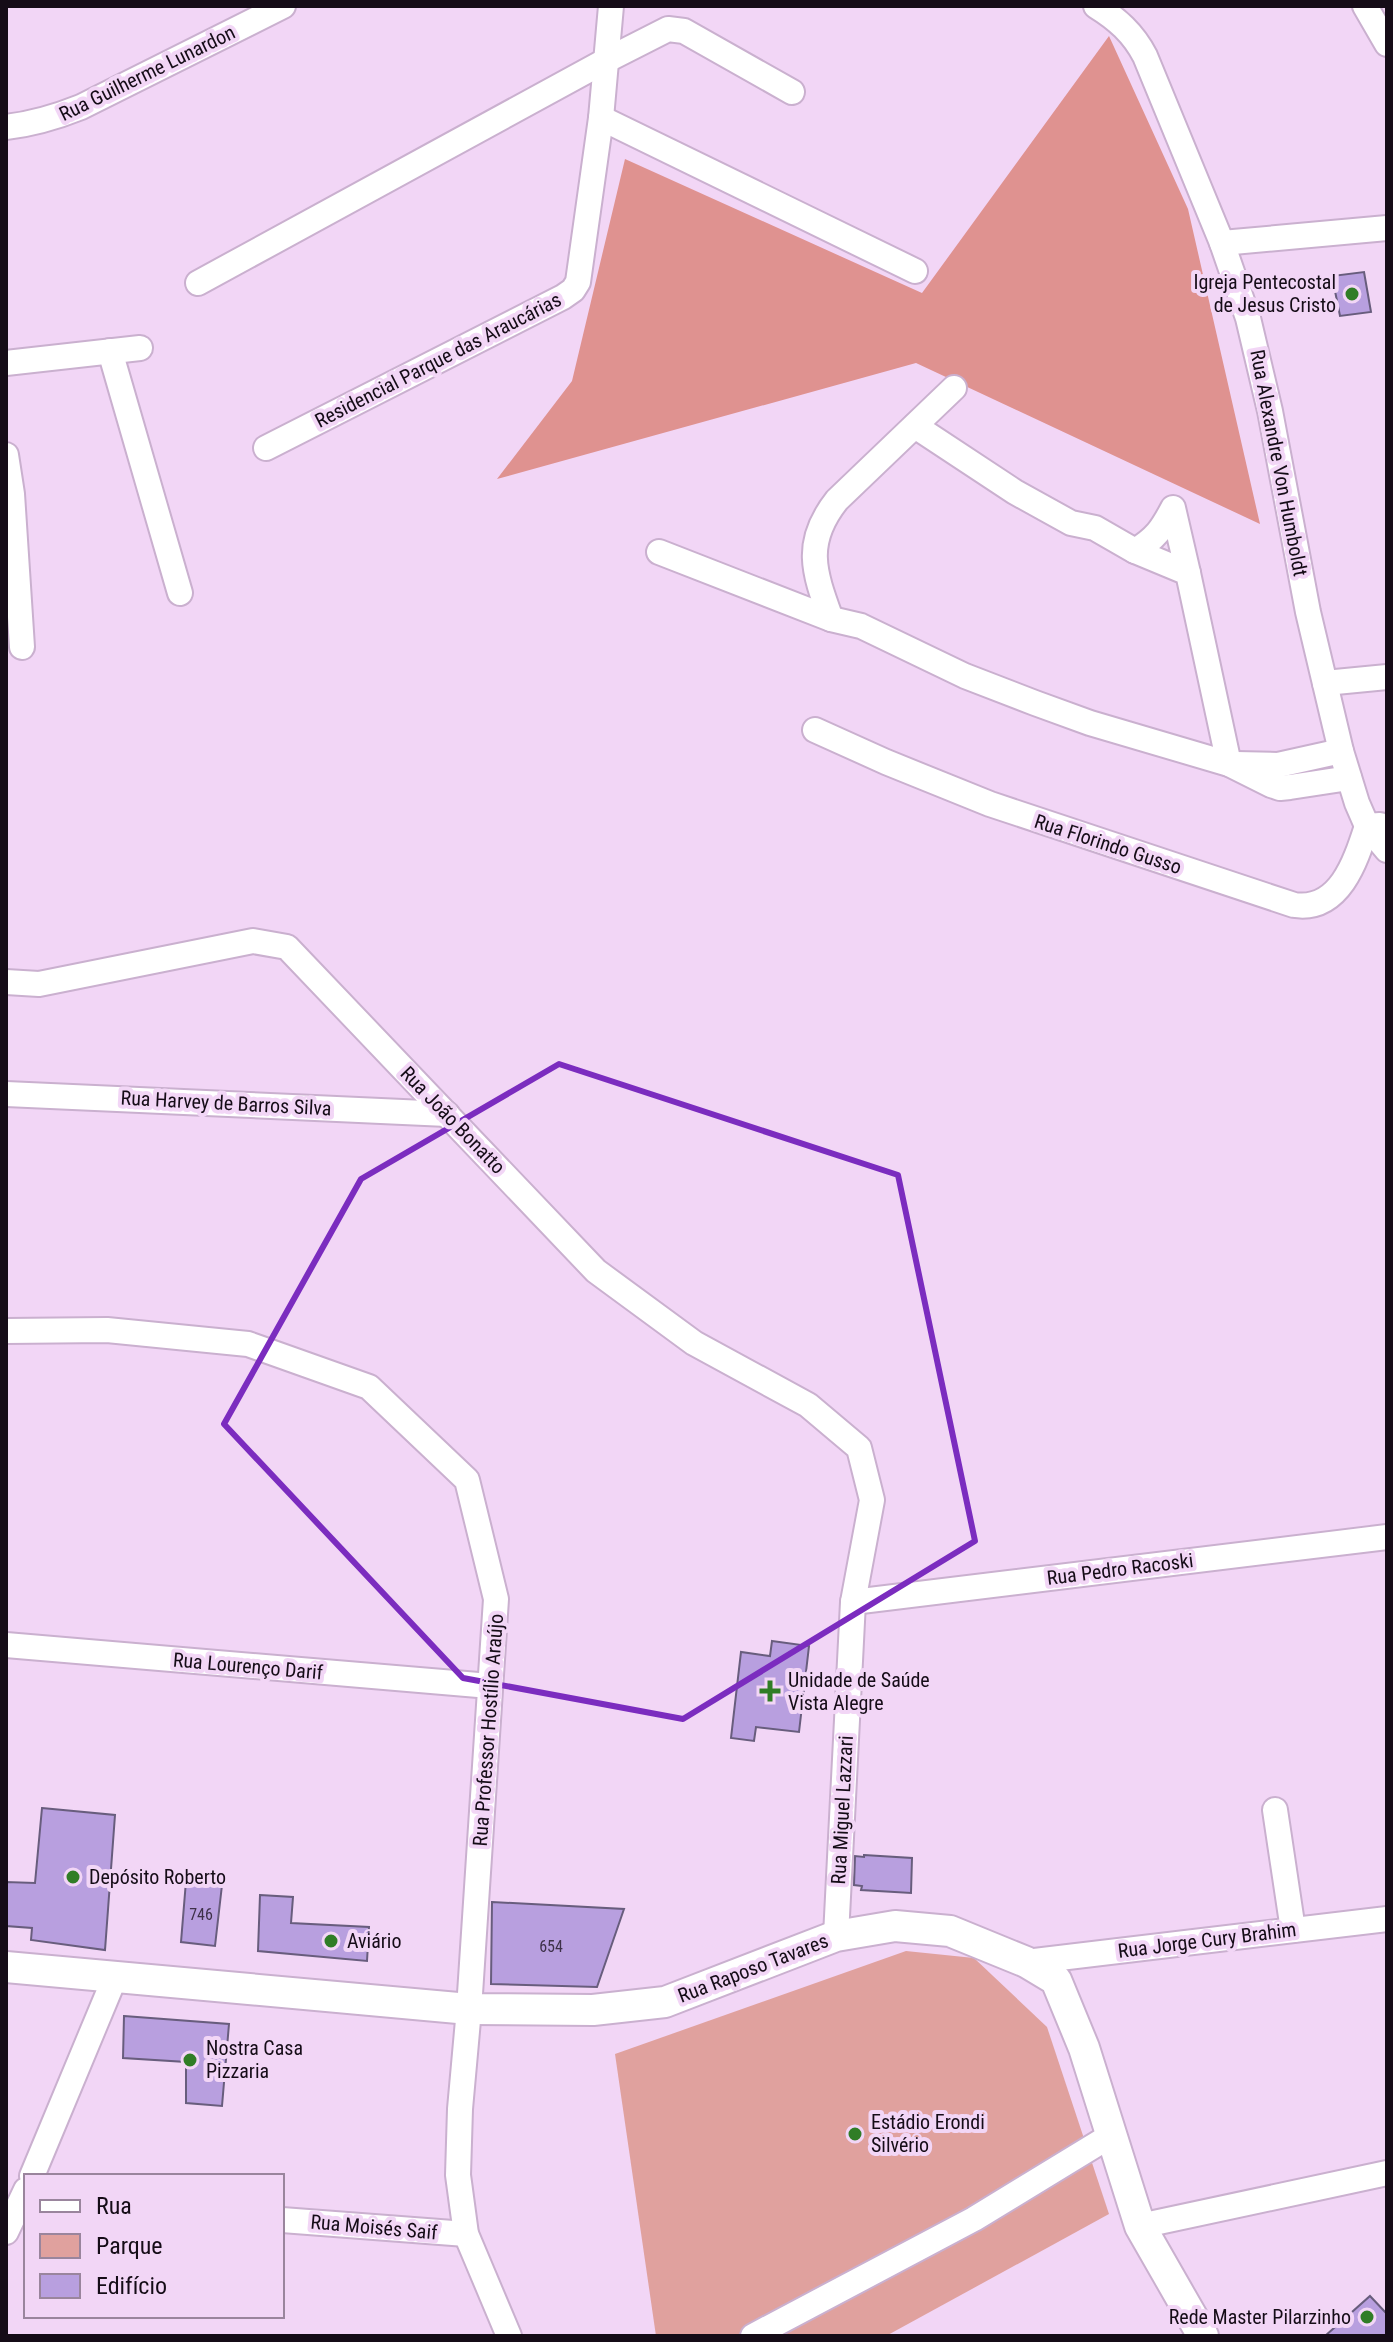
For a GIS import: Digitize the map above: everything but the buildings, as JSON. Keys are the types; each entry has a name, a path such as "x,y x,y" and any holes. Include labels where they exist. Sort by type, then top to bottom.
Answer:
{"main road":[{"name":"Rua Raposo Tavares","path":"6,1967 469,2009 593,2010 665,2002 836,1936 895,1926 950,1931 1026,1962 1056,1980 1084,2048 1140,2226 1203,2336"}],"street":[{"name":"Rua Guilherme Lunardon","path":"6,127 34,124 81,107 283,6"},
{"name":"Residencial Parque das Araucárias","path":"266,448 573,290 578,282 601,118 611,6"},
{"name":"Rua Alexandre Von Humboldt","path":"1096,6 1123,25 1141,48 1222,243 1244,306 1259,356 1295,548 1341,751 1357,803 1377,826 1387,850"},
{"path":"1365,6 1387,44"},
{"path":"198,283 668,29 684,31 792,92"},
{"path":"601,118 915,271"},
{"path":"1222,243 1387,228"},
{"path":"6,363 140,348"},
{"path":"110,351 180,593"},
{"path":"831,619 816,578 813,558 816,536 825,515 954,388"},
{"path":"915,426 1039,506 1071,523 1103,532 1135,551 1188,573"},
{"path":"6,455 12,494 11,552 22,647"},
{"path":"1135,551 1161,531 1173,508 1229,764"},
{"path":"659,552 831,619 861,626 965,676 1076,718 1229,764 1280,788 1349,778"},
{"path":"1325,683 1387,677"},
{"name":"Rua Florindo Gusso","path":"815,730 990,804 1294,905 1312,905 1333,894 1345,880 1377,826"},
{"path":"1229,764 1278,765 1341,751"},
{"name":"Rua João Bonatto","path":"6,982 39,984 253,941 287,947 596,1271 694,1343 808,1405 859,1448"},
{"name":"Rua Harvey de Barros Silva","path":"6,1094 447,1114"},
{"name":"Rua Professor Hostílio Araújo","path":"6,1331 107,1330 248,1344 369,1387 467,1480 496,1599 458,2175 466,2234 509,2336"},
{"name":"Rua Miguel Lazzari","path":"836,1936 853,1602 872,1500 859,1448"},
{"name":"Rua Pedro Racoski","path":"853,1602 1387,1537"},
{"name":"Rua Lourenço Darif","path":"6,1645 490,1686"},
{"path":"1275,1810 1293,1930"},
{"name":"Rua Jorge Cury Brahim","path":"1026,1962 1387,1919"},
{"path":"33,2174 115,1977"},
{"path":"753,2336 974,2219 1110,2136"},
{"path":"1140,2226 1387,2173"},
{"path":"6,2232 24,2198"},
{"name":"Rua Moisés Saif","path":"284,2220 466,2234"}],"highlighted area":[{"path":"559,1064 898,1175 975,1541 683,1719 463,1678 224,1424 361,1179"}],"green space":[{"name":"Estádio Erondi Silvério","path":"906,1951 974,1958 1047,2027 1109,2214 886,2336 656,2336 615,2054"}],"shaded area":[{"path":"1109,36 1188,209 1260,524 916,363 497,479 572,381 625,159 922,293"}],"place":[{"name":"Igreja Pentecostal de Jesus Cristo","path":"1352,294"},
{"name":"Unidade de Saúde Vista Alegre","path":"770,1691"},
{"name":"Depósito Roberto","path":"73,1877"},
{"name":"Aviário","path":"331,1941"},
{"name":"Nostra Casa Pizzaria","path":"190,2060"},
{"name":"Estádio Erondi Silvério","path":"855,2134"},
{"name":"Rede Master Pilarzinho","path":"1367,2317"}]}
